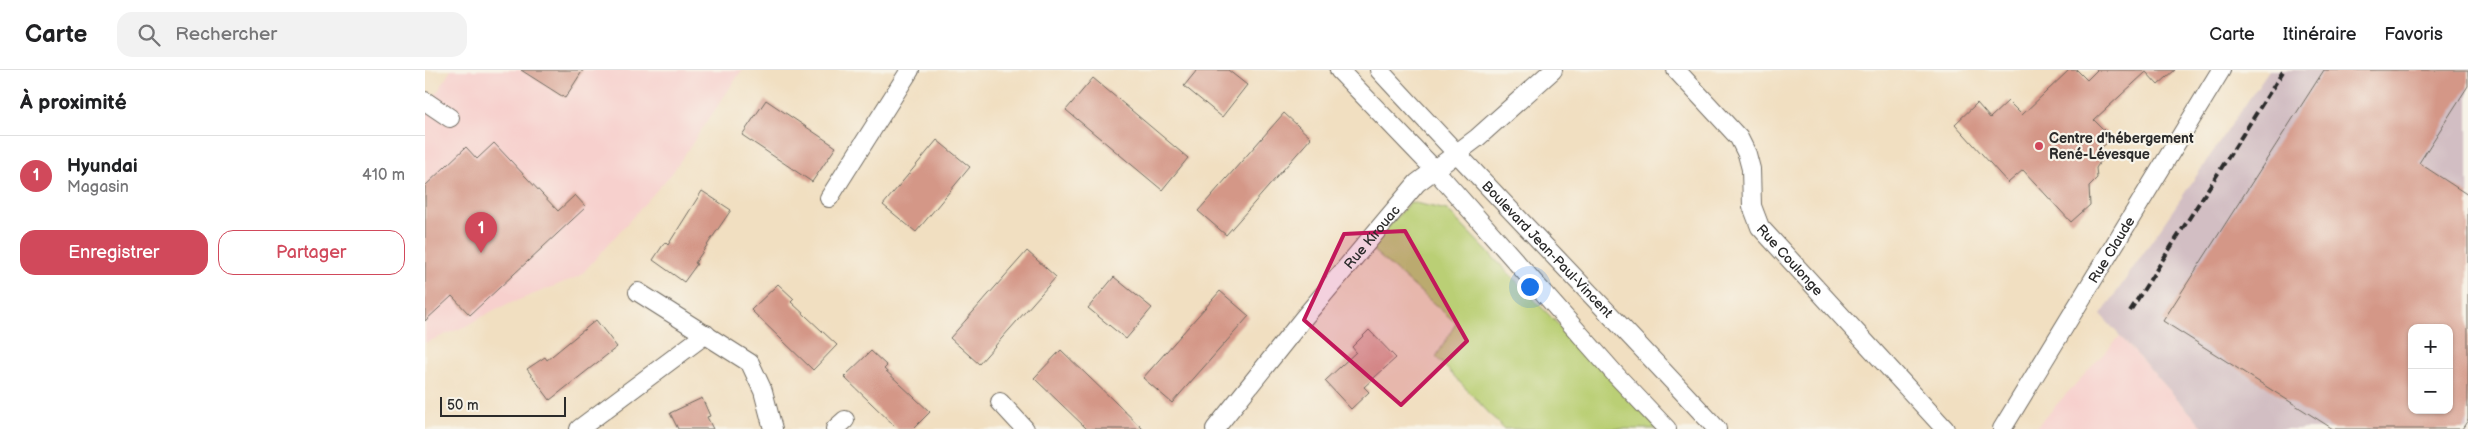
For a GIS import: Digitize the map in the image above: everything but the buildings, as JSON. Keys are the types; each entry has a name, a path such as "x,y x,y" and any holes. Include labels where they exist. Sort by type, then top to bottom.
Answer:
{"street":[{"path":"829,198 910,70"},
{"name":"Boulevard Jean-Paul-Vincent","path":"1339,70 1435,170 1616,375 1667,429"},
{"name":"Boulevard Jean-Paul-Vincent","path":"1379,70 1456,155 1647,353 1717,429"},
{"name":"Rue Kirouac","path":"1215,429 1302,320 1417,183 1456,155 1553,70"},
{"name":"Rue Coulonge","path":"1676,70 1739,138 1747,154 1751,169 1752,206 1760,227 1945,429"},
{"name":"Rue Claude","path":"2002,429 2221,70"},
{"path":"425,101 450,118"},
{"path":"638,292 750,363 763,391 773,429"},
{"path":"579,429 706,334"},
{"path":"1000,402 1025,429"}],"highlighted area":[{"path":"1405,231 1467,341 1401,405 1304,320 1344,234"}],"shaded area":[{"path":"451,70 742,70 672,173 580,276 496,309 466,326 425,343 425,112"},
{"path":"2269,70 2468,70 2468,429 2205,429 2101,315"},
{"path":"2120,336 2205,429 2034,429"}],"green space":[{"path":"1410,202 1447,210 1660,429 1504,429 1436,357 1456,323 1370,248"}],"railway":[{"path":"2130,311 2284,70"}],"place":[{"name":"Centre d'hébergement René-Lévesque","path":"2039,146"},
{"name":"Hyundai","path":"481,253"}]}
